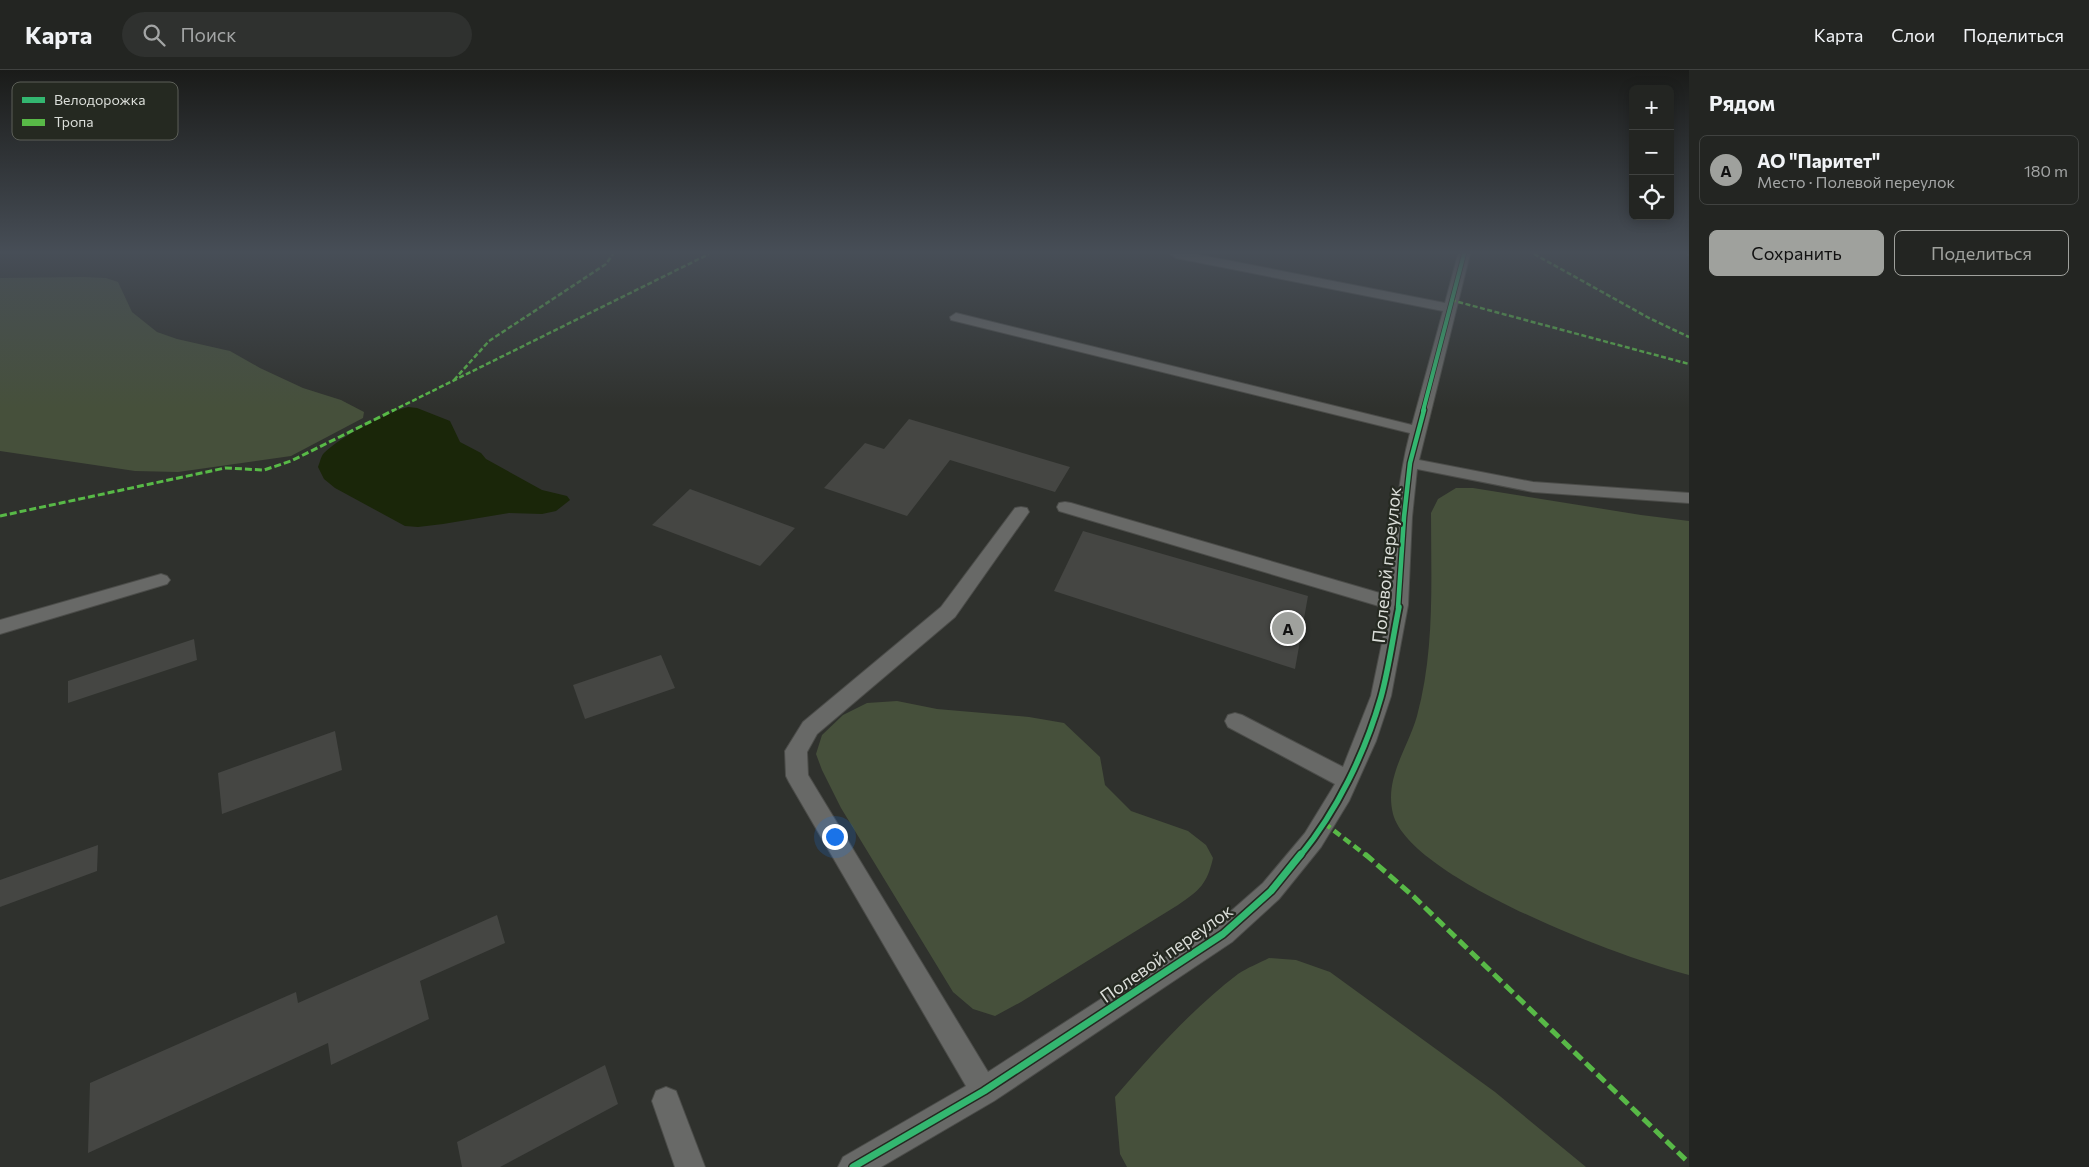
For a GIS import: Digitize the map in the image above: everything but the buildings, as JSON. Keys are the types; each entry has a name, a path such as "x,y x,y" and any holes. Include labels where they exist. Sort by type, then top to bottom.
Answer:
{"street":[{"path":"1435,305 1449,308"},
{"name":"Полевой переулок","path":"853,1167 984,1091 1223,934 1271,891 1314,840 1348,780 1365,741 1381,696 1399,605 1404,517 1410,463 1449,308"},
{"path":"1410,463 1533,487 1689,498"},
{"path":"1065,507 1399,605"},
{"path":"984,1091 797,776 796,752 810,728 948,612 1021,512"},
{"path":"0,627 160,580"},
{"path":"666,1101 690,1167"}],"lane":[{"path":"956,317 1419,431"},
{"path":"1235,721 1348,780"}],"shaded area":[{"path":"0,305 129,305 132,312 157,332 177,339 230,351 260,368 303,388 341,400 364,412 363,418 291,456 178,472 135,471 0,451"},
{"path":"408,407 417,408 450,421 460,442 481,453 486,459 542,490 567,496 570,500 556,511 542,514 509,513 443,524 418,527 405,526 335,488 324,479 318,467 321,457 331,447 364,426 388,414"},
{"path":"1456,488 1473,488 1689,521 1689,975 1619,953 1572,935 1478,890 1438,864 1408,839 1393,814 1391,801 1394,776 1417,716 1427,666 1431,615 1431,513 1438,499"},
{"path":"897,701 937,709 1029,717 1064,723 1100,757 1105,785 1131,811 1188,831 1206,845 1213,858 1202,886 1178,905 1021,1002 995,1016 973,1009 953,992 841,808 816,754 822,735 843,715 867,703"},
{"path":"1269,958 1296,960 1330,972 1495,1092 1586,1167 1127,1167 1120,1154 1115,1097 1158,1048 1205,1002 1238,974"}],"marked path":[{"path":"454,380 489,341 543,305"},
{"path":"0,516 225,468 264,470 291,461 606,305"},
{"path":"1470,305 1689,364"},
{"path":"1625,305 1689,337"},
{"path":"1324,823 1376,863 1412,895 1689,1163"}],"cycle path":[{"path":"853,1167 984,1091 1223,934 1271,891 1313,840 1341,794 1365,741 1381,696 1399,605 1404,517 1410,463 1451,305"}],"place":[{"name":"АО \"Паритет\"","path":"1288,628"}]}
